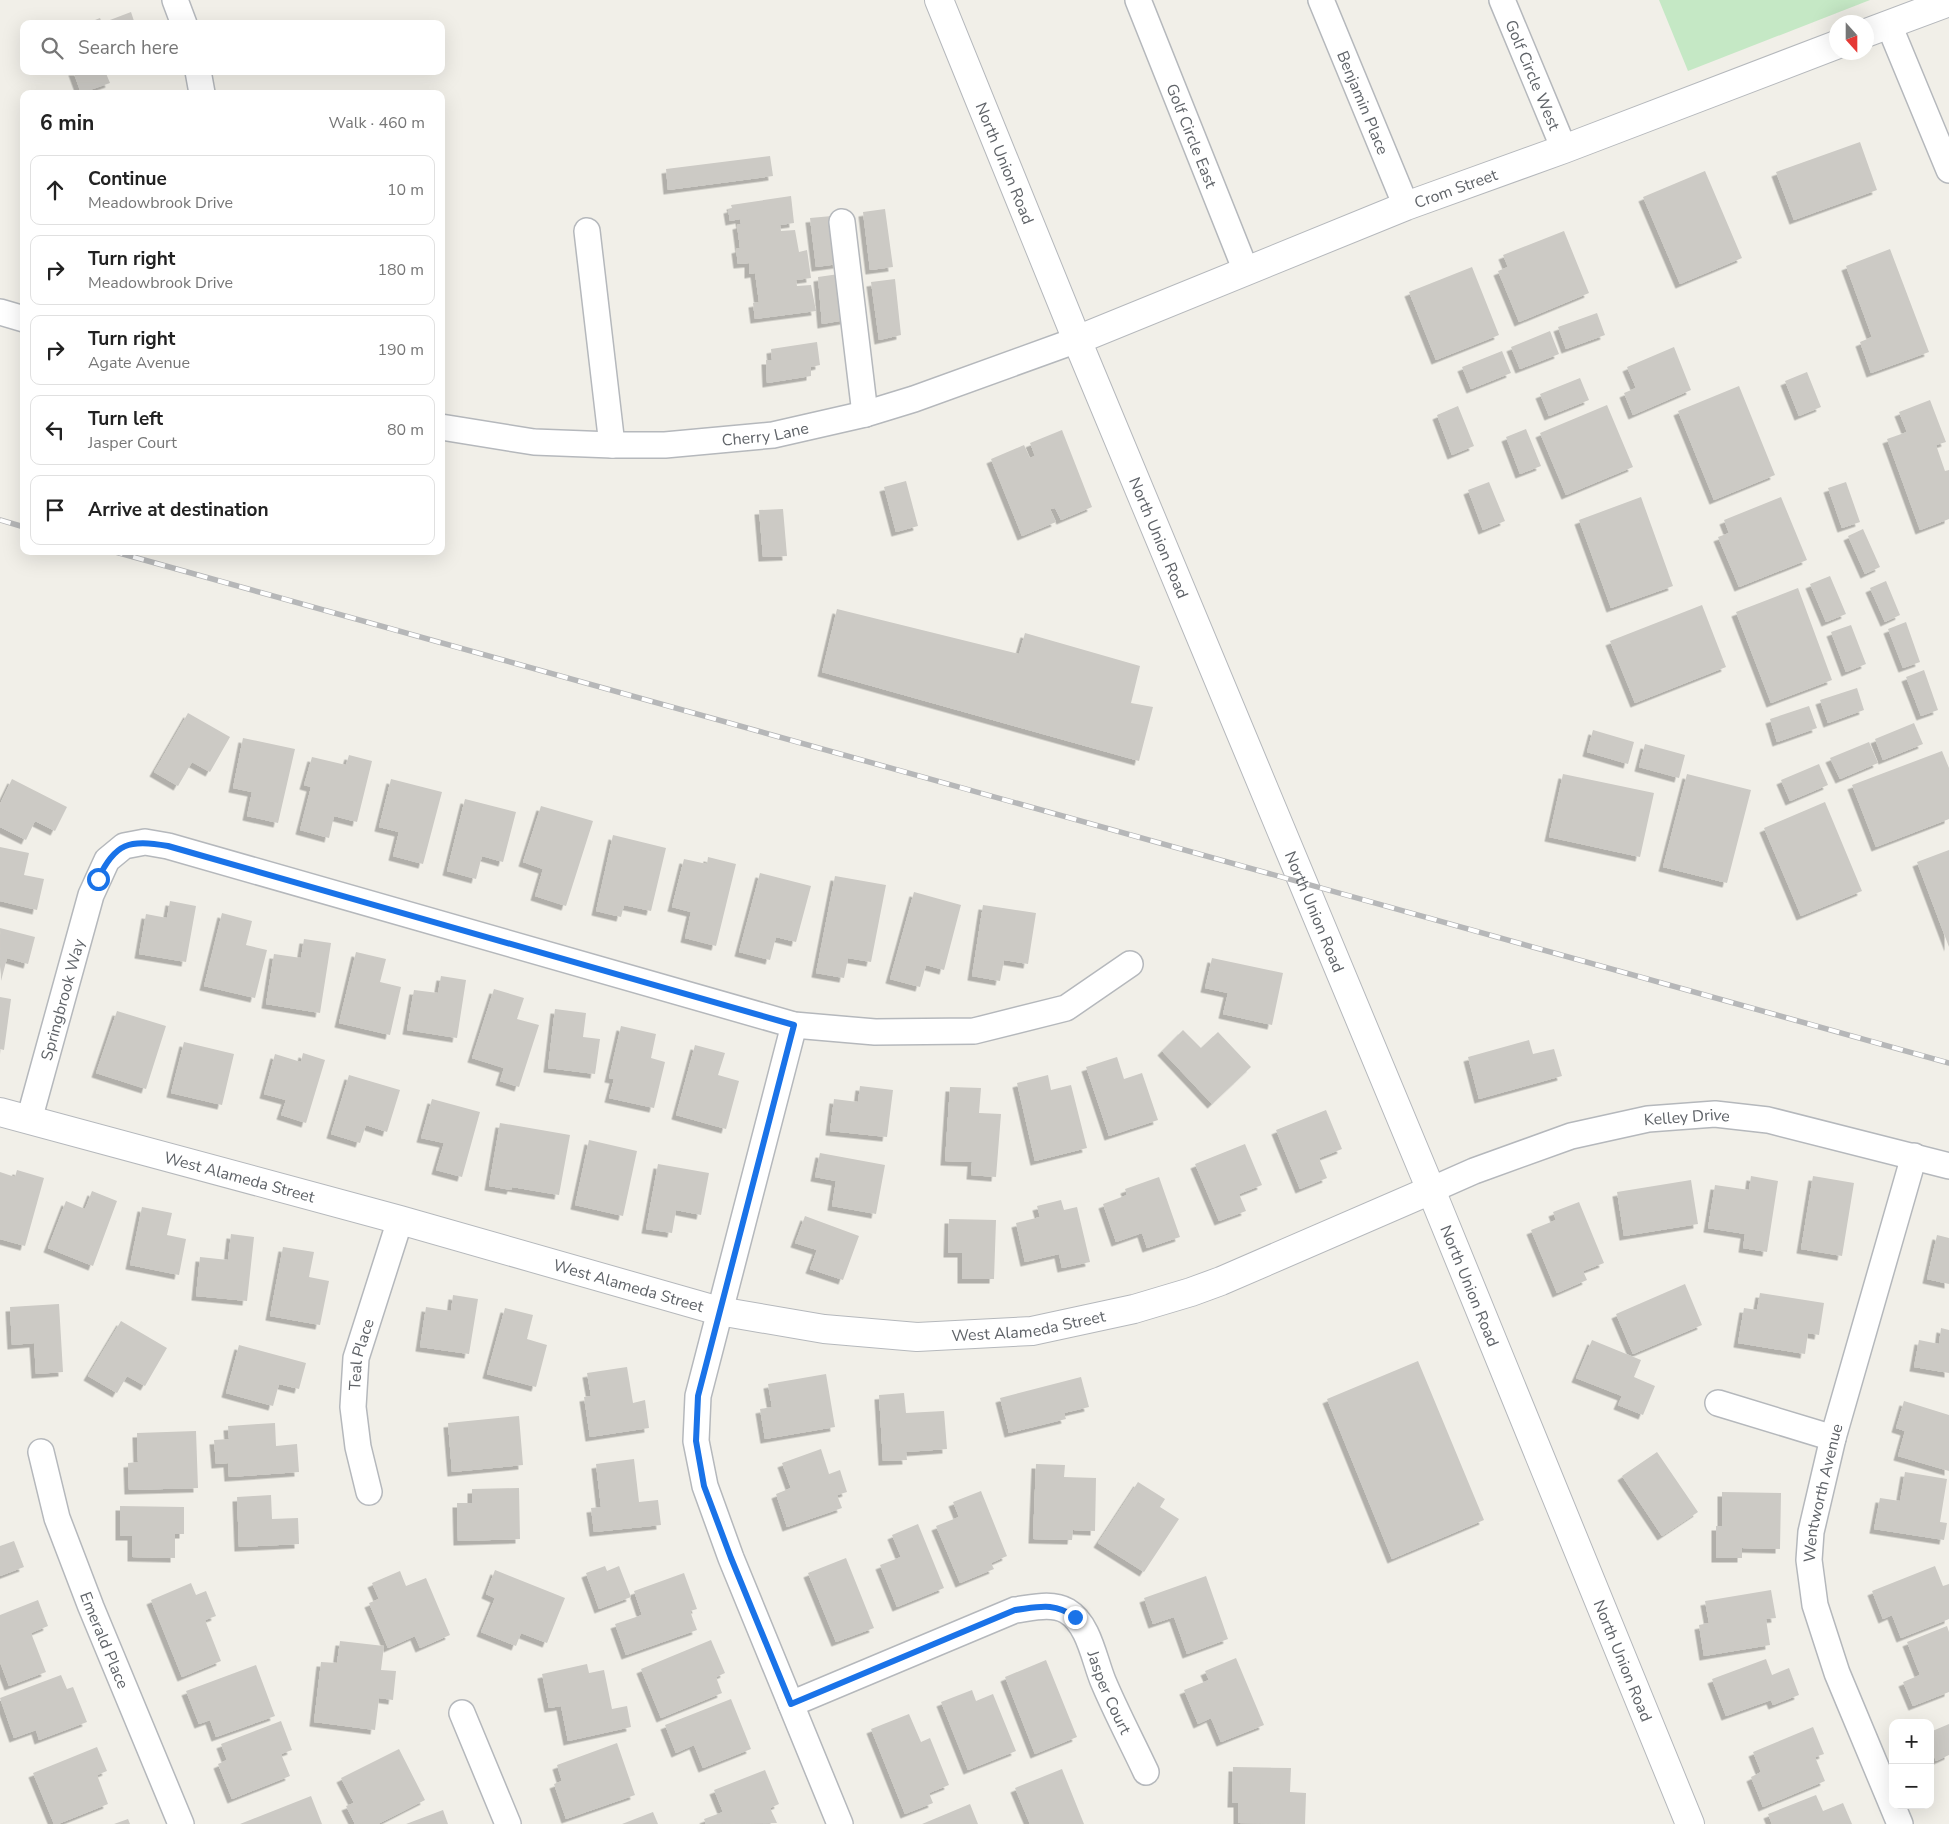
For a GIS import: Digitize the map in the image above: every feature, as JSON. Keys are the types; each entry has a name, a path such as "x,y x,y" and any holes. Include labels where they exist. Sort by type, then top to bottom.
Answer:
{"street":[{"path":"175,0 182,20"},
{"name":"North Union Road","path":"938,0 1077,340 1431,1190 1690,1824"},
{"name":"Golf Circle East","path":"1138,0 1246,271"},
{"name":"Benjamin Place","path":"1320,0 1406,206"},
{"name":"Golf Circle West","path":"1502,0 1564,149"},
{"path":"1949,2 1878,29 1949,170"},
{"name":"Crom Street","path":"1077,340 1406,206 1564,149 1829,48"},
{"path":"199,75 201,90"},
{"path":"842,222 865,414"},
{"path":"587,231 612,445"},
{"path":"0,312 20,318"},
{"name":"Cherry Lane","path":"445,428 534,442 612,445 665,445 773,435 865,414 914,400 1077,340"},
{"name":"Springbrook Way","path":"29,1120 91,896 98,879 107,860 124,846 145,842 168,846 794,1025 875,1032 974,1031 1066,1008 1130,964"},
{"path":"794,1025 698,1396 696,1441 708,1495 731,1558 840,1824"},
{"name":"West Alameda Street","path":"0,1112 400,1220 719,1311 824,1330 917,1336 1032,1331 1134,1310 1191,1292 1431,1190"},
{"name":"Kelley Drive","path":"1431,1190 1474,1171 1571,1136 1648,1119 1715,1114 1768,1120 1949,1166"},
{"name":"Wentworth Avenue","path":"1900,1824 1837,1673 1815,1605 1809,1560 1811,1532 1833,1438 1914,1156"},
{"name":"Teal Place","path":"369,1492 358,1448 352,1407 356,1358 400,1220"},
{"path":"1718,1403 1833,1438"},
{"name":"Emerald Place","path":"41,1452 61,1526 91,1607 181,1824"},
{"name":"Jasper Court","path":"791,1704 1015,1610 1048,1606 1065,1610 1075,1617 1094,1650 1102,1680 1146,1772"},
{"path":"462,1713 508,1824"}],"green space":[{"path":"1659,0 1870,0 1829,15 1688,71"}],"building":[{"path":"131,12 134,20 110,20"},
{"path":"74,75 107,75 110,83 90,90 80,90"},
{"path":"1860,142 1877,190 1794,220 1776,172"},
{"path":"770,156 773,176 668,190 666,169"},
{"path":"1705,171 1742,258 1680,284 1643,197"},
{"path":"791,196 794,223 780,225 781,231 795,230 799,252 807,250 811,278 796,280 797,286 811,285 816,311 755,319 753,303 759,302 755,273 749,274 749,263 738,264 736,249 740,248 737,225 741,224 740,219 730,221 728,209 732,208 731,205"},
{"path":"885,209 893,267 870,270 863,212"},
{"path":"832,216 838,264 816,267 810,218"},
{"path":"1564,231 1589,293 1519,322 1498,271 1508,267 1503,255"},
{"path":"1890,249 1929,352 1871,373 1860,342 1872,337 1846,266"},
{"path":"1472,267 1499,335 1436,360 1409,292"},
{"path":"839,274 845,320 822,324 818,277"},
{"path":"895,279 901,335 879,340 871,282"},
{"path":"1597,313 1605,335 1566,349 1558,327"},
{"path":"1550,331 1559,354 1520,369 1511,347"},
{"path":"817,342 820,365 811,367 811,376 767,383 766,360 772,360 771,349"},
{"path":"1674,347 1691,390 1633,415 1624,393 1636,388 1627,367"},
{"path":"1502,351 1511,373 1471,389 1462,367"},
{"path":"1807,372 1821,407 1799,416 1785,381"},
{"path":"1580,378 1589,400 1549,416 1540,394"},
{"path":"1739,386 1775,475 1714,500 1678,411"},
{"path":"1930,400 1946,442 1936,445 1945,471 1949,470 1949,519 1920,530 1887,439 1907,432 1899,412"},
{"path":"1607,405 1633,467 1566,495 1540,433"},
{"path":"1458,406 1474,446 1452,455 1437,415"},
{"path":"1526,429 1541,466 1520,474 1506,437"},
{"path":"1062,430 1092,507 1061,520 1055,508 1050,509 1056,522 1022,536 991,459 1024,445 1030,458 1035,456 1030,443"},
{"path":"906,481 918,526 896,532 884,487"},
{"path":"1489,482 1505,521 1483,530 1468,490"},
{"path":"1846,482 1860,522 1842,528 1828,488"},
{"path":"1641,497 1673,586 1611,608 1579,520"},
{"path":"1781,497 1807,560 1739,587 1718,537 1729,533 1724,520"},
{"path":"783,509 787,556 763,557 759,510"},
{"path":"1863,529 1880,567 1865,574 1848,536"},
{"path":"1830,576 1846,614 1826,622 1810,584"},
{"path":"1886,581 1900,615 1885,622 1870,588"},
{"path":"1798,588 1832,680 1771,703 1736,612"},
{"path":"1702,605 1726,667 1635,703 1610,641"},
{"path":"837,609 1019,654 1025,633 1140,666 1131,703 1153,707 1139,761 822,672"},
{"path":"1906,622 1920,662 1903,668 1888,629"},
{"path":"1851,625 1866,664 1846,672 1831,632"},
{"path":"1924,670 1938,710 1921,716 1906,677"},
{"path":"1857,688 1864,710 1828,723 1820,700"},
{"path":"1809,706 1817,728 1777,742 1770,719"},
{"path":"188,713 230,737 210,772 192,762 178,786 154,772"},
{"path":"1914,723 1923,744 1883,760 1875,739"},
{"path":"1593,730 1634,742 1628,764 1587,752"},
{"path":"243,738 295,749 278,823 247,816 252,792 233,788"},
{"path":"1869,742 1878,763 1840,779 1830,758"},
{"path":"1645,744 1685,755 1679,778 1639,767"},
{"path":"1942,751 1949,768 1949,819 1876,847 1852,785"},
{"path":"349,755 372,761 357,822 334,816 329,838 300,830 311,787 304,785 312,757 346,765"},
{"path":"1819,764 1828,785 1790,801 1781,780"},
{"path":"1563,774 1654,793 1640,857 1549,837"},
{"path":"1687,774 1751,790 1727,883 1663,867"},
{"path":"12,779 67,807 55,831 35,821 26,840 0,827 0,804"},
{"path":"391,779 442,792 423,864 393,856 399,832 379,827"},
{"path":"465,799 516,812 503,862 482,856 476,879 447,871"},
{"path":"1825,802 1862,891 1801,916 1764,828"},
{"path":"541,806 593,821 566,906 535,896 543,869 523,862"},
{"path":"613,835 666,848 651,911 624,905 621,917 596,911"},
{"path":"0,847 29,853 24,875 44,879 37,910 0,901"},
{"path":"1949,850 1949,947 1917,862"},
{"path":"708,857 736,864 716,946 685,938 691,912 672,907 684,859 707,864"},
{"path":"760,873 811,886 796,942 776,937 770,960 739,952"},
{"path":"835,876 886,885 871,962 848,958 844,978 816,973"},
{"path":"914,892 961,905 944,970 926,965 920,987 890,979"},
{"path":"170,901 196,906 186,962 139,954 146,914 167,918"},
{"path":"983,905 1036,913 1028,964 1004,960 1000,981 972,976"},
{"path":"222,913 252,921 246,945 267,950 255,998 204,986"},
{"path":"0,928 35,937 28,964 7,958 1,981"},
{"path":"304,939 331,943 320,1013 266,1004 274,954 301,958"},
{"path":"356,952 386,959 380,982 401,987 390,1035 339,1023"},
{"path":"1212,958 1283,973 1272,1025 1223,1014 1228,993 1205,988"},
{"path":"441,976 466,980 457,1038 407,1030 414,990 438,993"},
{"path":"494,989 524,998 517,1019 539,1025 519,1087 500,1081 504,1068 472,1058"},
{"path":"0,997 11,999 4,1050 0,1049"},
{"path":"555,1009 586,1013 583,1037 600,1039 595,1074 548,1068"},
{"path":"117,1011 166,1026 146,1089 96,1073"},
{"path":"621,1026 656,1034 651,1058 665,1062 654,1108 609,1098 614,1079 609,1078"},
{"path":"1183,1030 1201,1048 1218,1032 1251,1067 1212,1104 1162,1051"},
{"path":"1529,1040 1533,1054 1554,1049 1562,1076 1479,1099 1468,1057"},
{"path":"184,1042 234,1054 222,1105 171,1093"},
{"path":"695,1045 725,1053 718,1075 739,1081 726,1129 676,1115"},
{"path":"303,1053 325,1060 306,1123 281,1115 286,1100 264,1094 275,1054 301,1062"},
{"path":"1117,1057 1124,1079 1142,1073 1158,1120 1109,1136 1086,1067"},
{"path":"349,1075 400,1090 387,1132 366,1125 360,1143 331,1134"},
{"path":"1048,1075 1051,1090 1071,1085 1087,1148 1035,1161 1017,1083"},
{"path":"860,1086 893,1090 887,1137 830,1131 834,1099 858,1102"},
{"path":"950,1087 981,1088 979,1113 1001,1114 996,1177 971,1175 972,1162 945,1161"},
{"path":"432,1099 480,1112 462,1177 436,1170 444,1143 421,1138"},
{"path":"1326,1110 1342,1149 1319,1158 1327,1178 1300,1189 1276,1130"},
{"path":"500,1123 570,1135 559,1195 512,1187 511,1190 489,1186"},
{"path":"589,1140 637,1151 623,1216 575,1205"},
{"path":"1245,1144 1262,1185 1239,1194 1246,1211 1219,1221 1195,1164"},
{"path":"820,1153 885,1165 876,1214 832,1206 836,1181 815,1177"},
{"path":"658,1164 709,1173 701,1215 676,1210 672,1233 646,1229"},
{"path":"17,1170 44,1178 25,1246 0,1239 0,1172 15,1177"},
{"path":"1751,1176 1778,1181 1767,1252 1743,1248 1745,1234 1708,1228 1715,1185 1749,1190"},
{"path":"1813,1176 1854,1183 1842,1256 1801,1249"},
{"path":"1159,1177 1180,1237 1147,1248 1142,1233 1116,1242 1103,1204 1127,1195 1125,1189"},
{"path":"1691,1180 1698,1224 1624,1236 1617,1192"},
{"path":"92,1191 117,1201 93,1266 48,1248 66,1201 85,1209"},
{"path":"1061,1200 1064,1210 1077,1207 1090,1262 1062,1268 1059,1254 1025,1262 1016,1223 1040,1217 1037,1206"},
{"path":"1579,1202 1604,1263 1583,1271 1587,1280 1557,1293 1531,1230 1556,1220 1553,1212"},
{"path":"142,1207 172,1213 167,1235 186,1239 179,1275 130,1265"},
{"path":"805,1216 859,1236 843,1280 810,1269 817,1250 795,1243"},
{"path":"949,1219 996,1220 994,1279 962,1279 962,1253 948,1253"},
{"path":"231,1234 254,1237 247,1301 196,1296 200,1257 228,1260"},
{"path":"1937,1235 1949,1238 1949,1284 1927,1279"},
{"path":"283,1247 314,1252 309,1277 329,1281 320,1325 270,1316"},
{"path":"1685,1284 1702,1325 1633,1354 1616,1314"},
{"path":"1760,1293 1824,1303 1819,1335 1808,1333 1805,1354 1738,1343 1744,1308 1757,1310"},
{"path":"453,1295 478,1299 469,1354 420,1347 426,1307 451,1311"},
{"path":"59,1304 63,1372 36,1374 34,1343 12,1345 10,1307"},
{"path":"505,1308 533,1315 527,1339 547,1345 536,1387 487,1374"},
{"path":"121,1321 167,1348 145,1386 127,1376 117,1393 88,1376"},
{"path":"1941,1328 1949,1330 1949,1373 1914,1367 1919,1340 1939,1344"},
{"path":"1592,1340 1641,1360 1634,1377 1655,1386 1643,1415 1618,1405 1622,1396 1576,1378"},
{"path":"239,1345 306,1363 299,1389 279,1384 273,1406 226,1393"},
{"path":"1418,1361 1484,1520 1392,1559 1327,1399"},
{"path":"627,1367 633,1403 645,1400 649,1428 590,1437 584,1397 591,1396 587,1373"},
{"path":"826,1374 835,1427 765,1439 760,1409 772,1407 768,1384"},
{"path":"1081,1377 1089,1407 1064,1413 1066,1419 1009,1433 1000,1398"},
{"path":"904,1393 906,1413 944,1411 947,1449 906,1452 907,1460 883,1461 879,1395"},
{"path":"1904,1401 1949,1415 1949,1471 1898,1456 1905,1431 1896,1428"},
{"path":"519,1416 523,1465 452,1472 448,1423"},
{"path":"275,1423 276,1446 297,1444 299,1472 229,1477 228,1463 216,1464 214,1440 229,1439 228,1426"},
{"path":"196,1431 198,1488 129,1490 128,1463 138,1462 137,1433"},
{"path":"821,1449 829,1474 840,1470 847,1492 837,1495 842,1508 787,1527 776,1494 791,1488 782,1463"},
{"path":"1657,1452 1698,1512 1662,1536 1622,1476"},
{"path":"634,1459 639,1502 658,1500 661,1525 594,1532 591,1508 601,1507 596,1464"},
{"path":"1036,1464 1065,1465 1064,1477 1096,1478 1095,1531 1073,1530 1072,1540 1033,1539"},
{"path":"1905,1472 1947,1479 1940,1522 1947,1523 1944,1540 1874,1529 1880,1498 1900,1501"},
{"path":"1138,1482 1165,1499 1160,1507 1179,1519 1144,1572 1098,1543"},
{"path":"519,1488 520,1539 458,1541 457,1503 472,1503 472,1489"},
{"path":"981,1491 1007,1556 991,1563 994,1569 960,1583 936,1526 959,1517 953,1502"},
{"path":"1722,1492 1781,1493 1780,1549 1742,1548 1742,1558 1716,1558 1716,1526 1722,1526"},
{"path":"271,1495 272,1519 298,1518 299,1544 239,1547 237,1497"},
{"path":"120,1506 184,1507 184,1534 175,1534 175,1558 132,1557 132,1536 120,1536"},
{"path":"918,1524 944,1588 897,1607 880,1565 901,1557 892,1535"},
{"path":"14,1541 24,1567 0,1576 0,1546"},
{"path":"846,1558 874,1628 836,1642 808,1573"},
{"path":"605,1566 607,1571 619,1566 631,1597 599,1609 586,1573"},
{"path":"1935,1566 1943,1586 1949,1584 1949,1619 1901,1638 1892,1615 1883,1619 1872,1591"},
{"path":"495,1570 565,1598 547,1643 521,1633 516,1646 481,1632 495,1598 486,1594"},
{"path":"400,1571 406,1586 426,1578 450,1635 420,1648 415,1636 388,1648 369,1603 379,1599 372,1583"},
{"path":"684,1573 697,1609 690,1611 697,1630 626,1655 615,1624 642,1615 634,1591"},
{"path":"1206,1576 1228,1639 1187,1654 1174,1617 1153,1624 1144,1598"},
{"path":"191,1583 196,1595 206,1591 216,1616 205,1620 221,1661 182,1677 151,1600"},
{"path":"1771,1590 1776,1618 1766,1619 1770,1645 1704,1656 1699,1625 1709,1623 1705,1601"},
{"path":"38,1600 48,1626 31,1633 46,1672 9,1686 0,1662 0,1615"},
{"path":"1947,1626 1949,1632 1949,1692 1913,1706 1903,1682 1920,1675 1907,1642"},
{"path":"711,1640 725,1673 716,1677 722,1693 661,1718 641,1669"},
{"path":"340,1641 384,1646 381,1670 396,1671 393,1700 379,1698 375,1730 314,1722 321,1662 337,1663"},
{"path":"1236,1658 1264,1725 1221,1742 1211,1718 1198,1724 1184,1690 1209,1680 1205,1671"},
{"path":"1766,1659 1772,1675 1789,1668 1799,1695 1773,1705 1771,1700 1726,1716 1712,1679"},
{"path":"1046,1660 1077,1737 1035,1754 1005,1677"},
{"path":"587,1664 589,1673 604,1670 612,1709 627,1706 631,1727 568,1741 561,1706 549,1708 542,1674"},
{"path":"256,1665 275,1716 216,1737 210,1720 199,1724 186,1691"},
{"path":"61,1675 67,1689 73,1687 87,1722 39,1740 36,1730 14,1738 0,1698"},
{"path":"972,1690 976,1701 993,1694 1016,1751 968,1770 941,1702"},
{"path":"731,1699 751,1749 703,1768 694,1745 676,1753 665,1725"},
{"path":"909,1714 921,1742 930,1738 949,1785 929,1793 933,1803 905,1814 871,1729"},
{"path":"281,1721 292,1750 281,1754 290,1776 232,1799 218,1764 227,1760 221,1744"},
{"path":"1949,1724 1949,1755 1936,1761 1934,1756 1934,1730"},
{"path":"1813,1727 1824,1754 1815,1757 1825,1781 1763,1807 1751,1777 1761,1772 1753,1752"},
{"path":"617,1743 635,1795 566,1819 554,1784 562,1781 557,1765"},
{"path":"97,1747 107,1771 97,1775 108,1804 54,1824 33,1773"},
{"path":"399,1749 425,1800 378,1824 355,1824 346,1806 354,1803 341,1778"},
{"path":"1233,1767 1291,1768 1290,1792 1306,1793 1305,1824 1238,1823 1238,1803 1232,1803"},
{"path":"1062,1769 1084,1824 1030,1824 1015,1788"},
{"path":"765,1770 779,1804 770,1808 777,1823 706,1824 704,1819 723,1812 714,1790"},
{"path":"1816,1795 1823,1811 1843,1803 1852,1824 1772,1824 1768,1814"},
{"path":"311,1796 322,1824 240,1824"},
{"path":"970,1804 978,1824 922,1824"},
{"path":"443,1810 448,1824 406,1824"},
{"path":"653,1812 658,1824 622,1824"},
{"path":"128,1819 130,1824 114,1824"}],"railway":[{"path":"0,520 20,526"},
{"path":"126,555 1949,1063"}],"route":[{"path":"98,879 107,860 124,846 145,842 168,846 794,1025 698,1396 696,1441 704,1486 731,1558 791,1704 1015,1610 1048,1606 1065,1610 1075,1617"}]}
